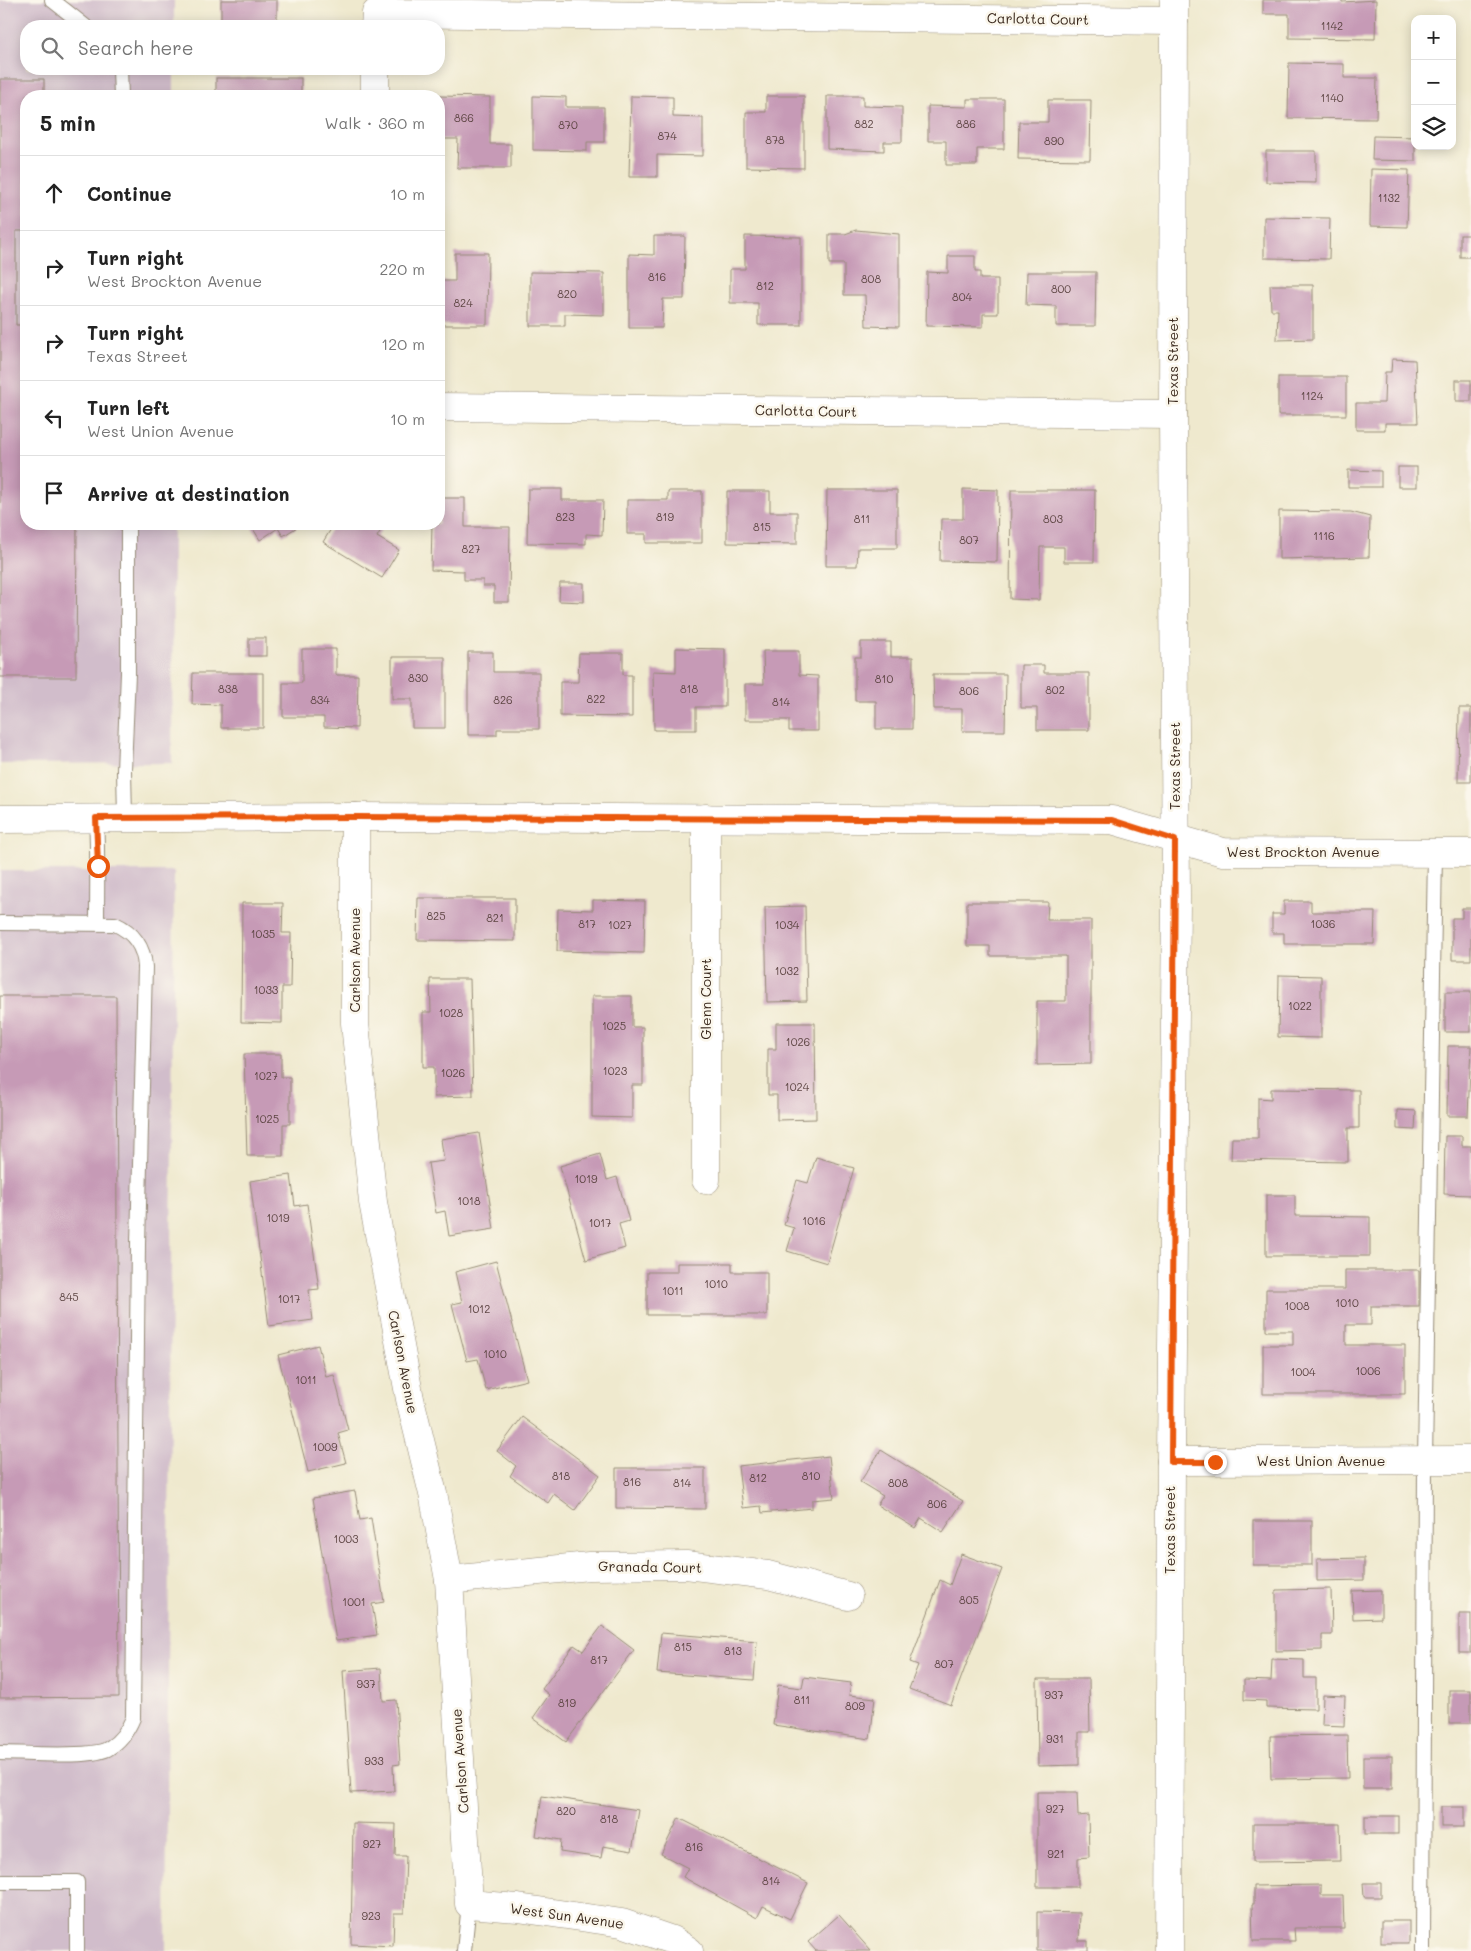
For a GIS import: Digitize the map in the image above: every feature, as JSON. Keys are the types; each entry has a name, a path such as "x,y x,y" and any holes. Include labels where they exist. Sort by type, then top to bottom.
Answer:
{"street":[{"name":"Carlotta Court","path":"376,20 376,13 1174,10"},
{"name":"Texas Street","path":"1169,1951 1175,840 1174,10"},
{"path":"375,75 375,90"},
{"name":"Carlotta Court","path":"445,407 1173,414"},
{"name":"West Brockton Avenue","path":"0,819 355,817 1112,820 1175,840 1223,852 1471,853"},
{"name":"Carlson Avenue","path":"355,817 355,1023 373,1202 410,1400 434,1498 449,1580 469,1904"},
{"name":"Glenn Court","path":"706,818 706,1180"},
{"name":"West Union Avenue","path":"1171,1462 1471,1460"},
{"name":"Granada Court","path":"449,1580 589,1566 686,1565 768,1575 848,1596"},
{"name":"West Sun Avenue","path":"469,1904 518,1908 622,1923 672,1940 689,1951"}],"lane":[{"path":"52,0 77,20"},
{"path":"120,75 121,90"},
{"path":"125,818 128,530"},
{"path":"96,818 98,866 97,923"},
{"path":"1423,1951 1425,1460 1435,853"},
{"path":"0,923 115,924 127,929 138,943 144,955 138,1244 134,1718 128,1730 108,1750 93,1754 0,1753"},
{"path":"0,1882 77,1882 77,1951"},
{"path":"464,1951 469,1904"}],"shaded area":[{"path":"0,0 174,0 174,20 20,20 20,75 174,75 174,90 20,90 20,530 173,530 172,763 0,764"},
{"path":"0,871 174,871 166,1951 0,1951"}],"building":[{"path":"221,0 277,0 277,20 221,20"},
{"path":"1263,0 1342,0 1342,2 1376,0 1375,39 1289,38 1289,14 1263,14"},
{"path":"1289,63 1344,64 1344,78 1377,78 1376,119 1288,118"},
{"path":"216,78 301,78 301,90 216,90"},
{"path":"0,79 44,79 44,90 20,90 20,231 16,231 16,325 20,325 20,530 77,530 76,677 0,677"},
{"path":"445,96 490,97 490,144 511,144 511,168 457,168 458,139 445,139"},
{"path":"533,96 566,97 566,107 604,107 604,142 587,142 587,151 533,150"},
{"path":"631,96 673,97 673,117 703,118 703,156 657,155 657,177 629,177"},
{"path":"766,96 804,96 804,168 746,167 746,112 766,112"},
{"path":"827,96 863,96 863,106 902,107 902,142 884,142 884,151 827,149"},
{"path":"967,99 1004,99 1004,149 977,149 977,165 946,165 946,141 928,141 928,106 967,107"},
{"path":"1048,100 1091,100 1090,160 1018,159 1019,122 1048,122"},
{"path":"1373,136 1411,137 1411,150 1415,150 1415,161 1372,160"},
{"path":"1266,151 1316,151 1316,183 1266,182"},
{"path":"1371,169 1409,170 1407,227 1370,226"},
{"path":"1264,217 1330,218 1329,259 1264,258"},
{"path":"856,230 899,234 899,327 866,326 865,295 844,295 844,264 829,264 829,234 845,234"},
{"path":"1460,235 1471,235 1471,257 1460,257"},
{"path":"654,236 685,236 684,299 663,299 662,328 629,328 629,254 654,255"},
{"path":"745,236 801,237 801,325 758,325 758,303 730,303 730,269 745,269"},
{"path":"455,253 488,253 487,325 445,325 445,281 455,281"},
{"path":"948,256 975,256 975,272 980,272 980,279 998,279 998,314 983,314 983,327 926,326 927,272 948,273"},
{"path":"530,272 604,273 604,315 565,314 565,326 530,326"},
{"path":"1027,272 1096,272 1095,326 1056,326 1056,306 1026,305"},
{"path":"1270,285 1313,285 1313,339 1277,340 1278,310 1271,310"},
{"path":"1392,359 1415,360 1418,423 1385,423 1385,430 1356,430 1356,403 1384,403 1385,372 1391,372"},
{"path":"1278,377 1346,377 1346,415 1278,415"},
{"path":"1456,380 1471,380 1471,401 1456,401"},
{"path":"1398,467 1417,467 1417,487 1398,487"},
{"path":"1348,470 1381,471 1381,487 1348,487"},
{"path":"528,489 562,489 562,500 603,500 602,535 586,534 586,544 527,543"},
{"path":"963,489 998,490 997,562 940,561 941,519 963,519"},
{"path":"827,490 897,490 897,548 858,548 857,566 826,566"},
{"path":"1011,490 1095,490 1094,562 1064,562 1064,547 1040,547 1039,600 1010,599"},
{"path":"668,491 702,491 702,543 646,543 646,534 627,534 627,500 668,500"},
{"path":"727,491 770,491 770,512 797,512 797,544 727,543"},
{"path":"445,498 465,498 465,527 510,527 509,602 494,602 494,586 483,586 483,580 464,580 464,571 431,570 432,530 445,530"},
{"path":"1279,511 1351,512 1370,517 1369,557 1279,559"},
{"path":"254,530 275,530 260,540"},
{"path":"279,530 292,530 283,536"},
{"path":"330,530 381,530 377,537 399,550 382,578 323,542"},
{"path":"560,583 584,583 584,602 559,601"},
{"path":"249,638 266,638 266,656 249,656"},
{"path":"861,642 891,642 891,657 913,657 912,729 876,729 876,701 855,701 855,657 861,657"},
{"path":"676,648 725,649 725,707 696,707 696,730 654,730 653,671 676,672"},
{"path":"302,649 336,649 336,675 358,675 357,728 324,727 324,717 283,717 283,683 302,683"},
{"path":"763,651 799,651 799,675 818,676 818,731 789,731 789,720 745,720 745,684 764,684"},
{"path":"468,652 493,652 493,672 539,672 539,729 497,729 497,735 468,735"},
{"path":"579,653 623,653 623,675 632,675 632,717 560,716 560,682 578,682"},
{"path":"392,657 445,657 445,728 412,728 412,699 392,699"},
{"path":"1021,665 1044,665 1044,673 1089,673 1089,730 1037,730 1037,708 1021,708"},
{"path":"193,673 263,673 263,728 221,728 221,705 192,704"},
{"path":"933,674 1006,674 1005,731 962,731 962,709 934,709"},
{"path":"1459,708 1471,708 1471,782 1458,782"},
{"path":"418,898 515,898 515,941 417,940"},
{"path":"593,900 645,901 644,953 557,951 558,909 593,910"},
{"path":"1284,901 1311,901 1311,912 1375,912 1374,944 1284,944 1284,933 1272,933 1272,914 1284,914"},
{"path":"967,902 1048,902 1047,920 1091,920 1091,1064 1037,1065 1037,1001 1066,1001 1066,956 990,956 990,946 967,946"},
{"path":"242,903 283,903 282,933 291,933 290,987 282,987 282,1023 241,1022"},
{"path":"805,906 807,1001 767,1002 765,907"},
{"path":"1462,908 1471,908 1471,960 1452,960 1452,918 1462,918"},
{"path":"1279,975 1321,976 1321,1038 1278,1037"},
{"path":"430,979 470,979 473,1096 434,1097 434,1067 423,1067 423,1012 431,1012"},
{"path":"1445,992 1471,992 1471,1032 1445,1032"},
{"path":"0,996 116,996 119,1697 0,1698"},
{"path":"592,996 632,996 632,1027 643,1027 643,1085 632,1085 632,1118 592,1117"},
{"path":"776,1023 815,1023 816,1119 777,1120 777,1095 768,1095 768,1049 776,1049"},
{"path":"1448,1046 1471,1046 1468,1116 1447,1116"},
{"path":"244,1054 281,1054 281,1077 290,1077 290,1124 283,1124 283,1156 247,1156"},
{"path":"1271,1089 1359,1090 1359,1128 1348,1128 1348,1162 1231,1160 1232,1138 1258,1138 1258,1098 1271,1099"},
{"path":"1397,1110 1416,1111 1415,1130 1397,1129"},
{"path":"479,1133 494,1229 449,1236 445,1211 436,1213 428,1163 444,1161 441,1139"},
{"path":"1445,1136 1462,1136 1462,1146 1471,1146 1471,1195 1444,1194"},
{"path":"600,1154 607,1180 617,1177 629,1221 619,1224 625,1248 586,1260 560,1166"},
{"path":"816,1157 854,1168 827,1263 787,1251 794,1228 784,1225 797,1180 808,1183"},
{"path":"291,1175 295,1206 307,1204 319,1289 309,1290 313,1320 269,1326 250,1181"},
{"path":"1266,1195 1295,1195 1295,1216 1370,1217 1370,1256 1266,1256"},
{"path":"496,1261 527,1380 486,1390 478,1359 467,1361 452,1304 462,1302 455,1272"},
{"path":"677,1263 732,1263 732,1272 767,1272 767,1315 647,1315 647,1272 677,1272"},
{"path":"1345,1270 1419,1270 1419,1306 1371,1306 1371,1325 1346,1325 1346,1345 1405,1345 1405,1394 1263,1394 1263,1345 1293,1345 1293,1331 1266,1331 1266,1289 1345,1289"},
{"path":"318,1345 326,1377 334,1375 348,1430 338,1433 346,1463 308,1472 278,1355"},
{"path":"522,1417 600,1475 575,1510 554,1494 548,1503 510,1476 516,1466 497,1451"},
{"path":"881,1450 963,1501 943,1532 921,1518 915,1528 877,1505 883,1496 860,1482"},
{"path":"829,1456 834,1498 812,1500 812,1508 762,1513 761,1506 743,1508 738,1466"},
{"path":"616,1468 705,1468 705,1509 616,1508"},
{"path":"355,1491 360,1520 371,1518 384,1602 372,1604 377,1635 336,1641 313,1498"},
{"path":"1253,1521 1312,1521 1312,1565 1253,1565"},
{"path":"961,1554 1002,1569 951,1705 909,1689 918,1665 910,1662 940,1580 950,1585"},
{"path":"1364,1558 1364,1580 1317,1581 1317,1559"},
{"path":"1331,1589 1332,1635 1322,1635 1322,1650 1276,1651 1276,1590"},
{"path":"1381,1590 1381,1618 1353,1619 1352,1591"},
{"path":"1459,1614 1471,1614 1471,1653 1459,1653"},
{"path":"602,1626 634,1650 566,1742 533,1718 549,1695 542,1689 574,1645 583,1651"},
{"path":"661,1633 757,1641 754,1680 657,1673"},
{"path":"1272,1659 1304,1660 1304,1678 1316,1678 1316,1709 1266,1708 1266,1701 1244,1700 1244,1680 1271,1681"},
{"path":"381,1668 383,1701 396,1700 400,1764 393,1765 394,1791 351,1793 343,1671"},
{"path":"804,1677 851,1683 849,1695 875,1698 870,1739 773,1725 778,1685 802,1688"},
{"path":"1037,1679 1089,1679 1090,1732 1079,1732 1079,1765 1038,1766"},
{"path":"1449,1690 1471,1690 1471,1723 1449,1723"},
{"path":"1323,1695 1345,1696 1344,1726 1322,1725"},
{"path":"1347,1735 1348,1778 1271,1779 1270,1736"},
{"path":"1363,1756 1392,1756 1392,1789 1363,1789"},
{"path":"1037,1792 1077,1792 1078,1816 1088,1815 1089,1857 1078,1858 1078,1887 1037,1887"},
{"path":"542,1796 639,1810 632,1851 603,1846 601,1858 560,1852 561,1840 536,1836"},
{"path":"1441,1807 1464,1807 1464,1827 1441,1827"},
{"path":"1365,1816 1398,1816 1398,1834 1365,1834"},
{"path":"679,1818 808,1883 790,1919 763,1906 757,1918 683,1877 688,1868 661,1854"},
{"path":"353,1823 396,1824 395,1856 406,1856 404,1913 394,1913 393,1946 351,1944"},
{"path":"1253,1824 1340,1824 1341,1861 1253,1862"},
{"path":"1363,1883 1381,1883 1381,1897 1364,1897"},
{"path":"1321,1885 1321,1895 1343,1895 1344,1928 1294,1928 1295,1941 1253,1941 1252,1904 1254,1904 1254,1886"},
{"path":"1037,1912 1080,1913 1079,1941 1088,1941 1088,1951 1037,1951"},
{"path":"839,1915 871,1951 816,1951 808,1942"},
{"path":"1381,1921 1409,1921 1409,1943 1381,1943"}],"route":[{"path":"98,866 96,818 355,817 1112,820 1175,840 1171,1462 1215,1462"}]}
